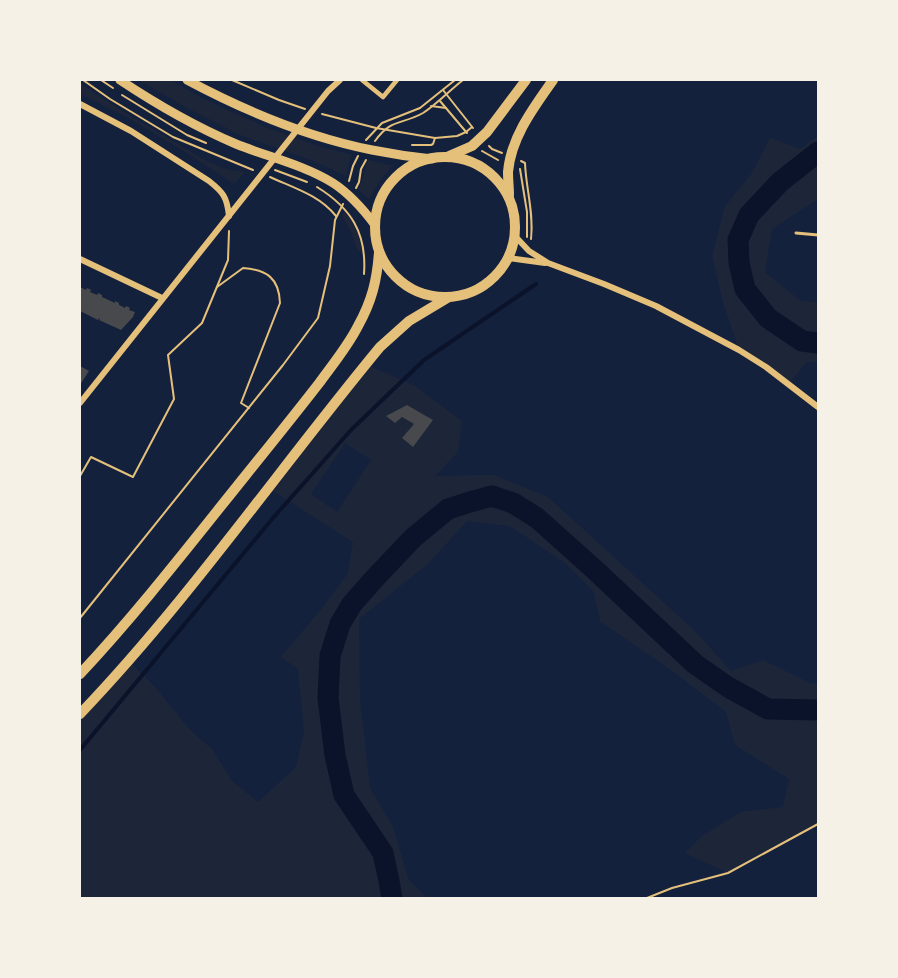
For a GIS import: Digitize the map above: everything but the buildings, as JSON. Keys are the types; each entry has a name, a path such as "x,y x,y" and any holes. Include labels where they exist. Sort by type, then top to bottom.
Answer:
{"highway":[{"path":"449,297 425,294 409,287 396,277 386,264 379,252 375,235 380,204 387,189 407,169 420,162 446,157 472,146 487,132 526,80"},
{"path":"80,714 143,644 380,347 409,321 449,297 478,288 488,282 501,268 508,258 514,235 508,169 516,142 528,118 553,80"},
{"path":"446,157 467,160 486,169 497,178 509,196"},
{"path":"80,674 108,644 293,417 345,348 373,294 379,252"}],"main road":[{"path":"120,80 210,132 320,176 342,189 375,225"},
{"path":"187,80 251,112 307,134 367,149 432,159"}],"street":[{"path":"80,403 328,91 340,80"},
{"path":"362,80 383,97 397,80"},
{"path":"80,104 131,131 217,187 226,198 229,216"},
{"path":"514,235 530,251 548,263 627,293 739,350 819,406"},
{"path":"508,258 548,263"},
{"path":"80,259 162,298"}],"lane":[{"path":"796,233 819,235"}],"path":[{"path":"83,80 173,137 317,198 336,216"},
{"path":"232,80 309,110"},
{"path":"356,187 367,149 367,138 376,128 386,121 420,108 455,80"},
{"path":"376,140 394,123 421,114 463,80"},
{"path":"443,90 447,95"},
{"path":"430,106 446,108"},
{"path":"319,114 385,130 435,138 457,136 472,127"},
{"path":"367,138 382,141"},
{"path":"403,145 430,145 433,144 435,138"},
{"path":"334,199 350,178 353,166 367,149"},
{"path":"80,618 249,408 318,318 330,266 336,216 342,206 360,232 365,260 364,281"},
{"path":"80,476 91,458 133,477 174,399 168,355 202,323 228,260 229,216"},
{"path":"217,287 243,268 254,269 263,271 270,277 280,295 280,303 241,403 249,408"},
{"path":"647,898 672,888 728,873 819,825"}],"shaded area":[{"path":"139,80 170,80 204,99 265,127 318,146 352,155 346,176 313,161 240,135"},
{"path":"80,83 124,112 206,160 225,168 245,172 234,184 123,115 80,94"},
{"path":"818,136 818,199 772,229 765,272 801,301 818,302 818,362 807,362 788,384 739,350 723,302 712,256 725,206 752,173 770,138 800,149"},
{"path":"368,160 392,166 369,199 358,189"},
{"path":"345,212 356,230 361,251 358,251 342,216"},
{"path":"370,366 415,386 462,421 458,452 435,476 493,475 548,497 694,630 731,671 763,660 812,684 818,683 818,824 728,873 685,853 702,836 741,812 783,807 789,779 735,745 726,712 671,670 600,621 594,592 565,563 510,526 467,521 428,564 359,619 360,701 370,788 393,827 408,878 427,898 80,898 80,721 132,664 156,688 190,730 213,750 232,781 258,802 296,767 304,732 298,669 281,657 348,573 353,542 273,491","holes":["407,405 433,420 413,447 402,438 414,424 402,417 395,423 386,416","345,443 371,460 337,512 311,494"]}],"waterway":[{"path":"818,152 780,182 749,215 738,240 739,263 745,289 768,318 802,341 818,343"},
{"path":"80,750 273,518 351,430 424,360 536,284"},
{"path":"392,898 383,853 344,795 335,755 328,698 330,656 340,624 352,604 413,538 448,509 492,496 513,503 537,518 695,664 728,687 768,709 818,710"}]}
